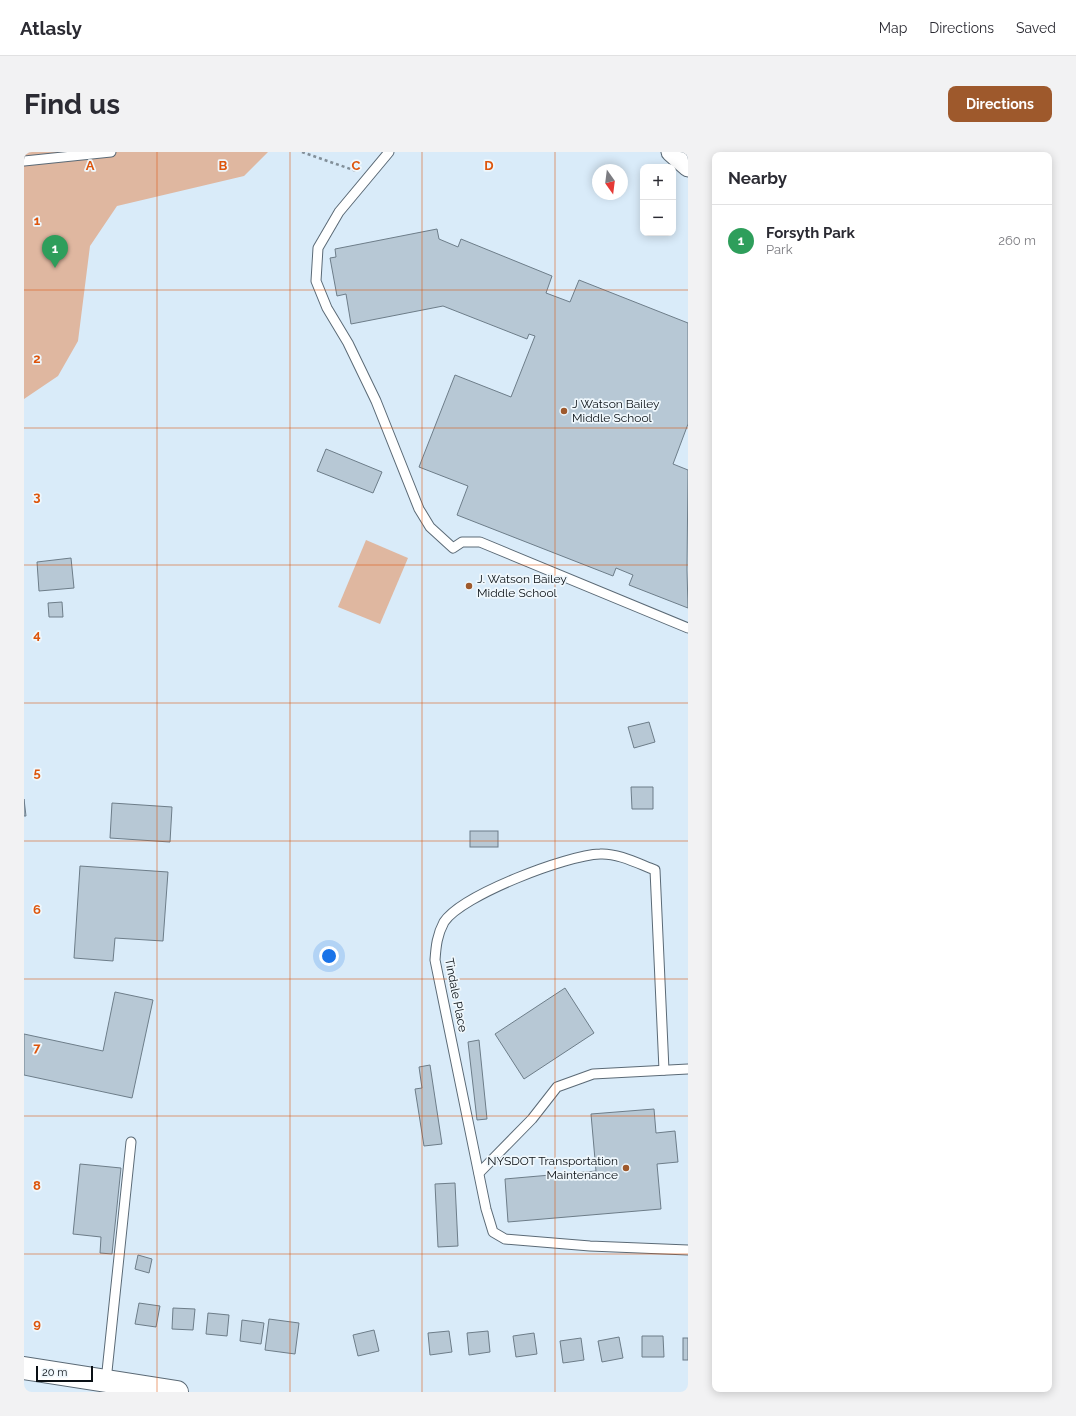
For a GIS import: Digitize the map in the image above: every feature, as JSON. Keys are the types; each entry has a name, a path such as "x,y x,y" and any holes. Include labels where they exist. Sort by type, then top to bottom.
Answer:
{"street":[{"path":"671,152 688,166"},
{"path":"24,1368 177,1392"}],"lane":[{"path":"24,161 111,152"},
{"path":"389,152 339,212 318,248 316,281 327,308 348,343 376,401 419,509 430,527 453,548 462,542 480,542 688,628"},
{"name":"Tindale Place","path":"664,1070 655,870 610,855 601,854 576,857 526,874 462,905 445,921 436,941 435,960 486,1209 493,1232 505,1239 590,1246 688,1250"},
{"path":"479,1173 527,1124 557,1087 594,1074 688,1069"},
{"path":"106,1381 131,1142"}],"path":[{"path":"302,152 370,175"}],"shaded area":[{"path":"24,152 268,152 244,176 117,206 90,246 78,341 58,376 24,399"},
{"path":"366,540 408,558 380,624 338,607"}],"building":[{"name":"J Watson Bailey Middle School","path":"437,229 439,239 458,247 461,239 552,276 546,293 570,302 579,280 688,323 688,424 673,464 688,470 688,608 629,585 633,575 616,568 613,576 457,515 468,486 419,467 455,375 511,397 535,336 529,334 527,339 443,306 351,324 346,294 337,296 330,258 336,257 335,249"},
{"path":"326,449 382,472 373,493 317,471"},
{"path":"71,558 74,588 39,591 37,562"},
{"path":"62,602 63,617 49,617 48,603"},
{"path":"649,722 655,742 634,748 628,727"},
{"path":"631,787 653,787 653,809 632,809"},
{"path":"24,799 26,816 24,816"},
{"path":"112,803 172,807 170,842 110,838"},
{"path":"470,831 498,831 498,847 470,847"},
{"path":"80,866 168,872 163,941 115,938 113,961 74,958"},
{"path":"565,988 594,1033 524,1079 495,1034"},
{"path":"115,992 153,1000 132,1098 24,1075 24,1034 103,1051"},
{"path":"479,1040 487,1119 477,1120 468,1042"},
{"path":"430,1065 442,1144 424,1146 415,1089 422,1088 419,1067"},
{"name":"NYSDOT Transportation Maintenance","path":"654,1109 656,1133 675,1131 678,1162 657,1164 661,1209 508,1222 505,1179 596,1171 591,1114"},
{"path":"80,1164 121,1168 112,1254 100,1253 101,1237 73,1234"},
{"path":"455,1183 458,1246 438,1247 435,1184"},
{"path":"138,1255 152,1259 149,1273 135,1269"},
{"path":"139,1303 160,1306 156,1327 135,1324"},
{"path":"173,1308 195,1309 193,1330 172,1329"},
{"path":"208,1313 229,1315 227,1336 206,1334"},
{"path":"269,1319 299,1323 295,1354 265,1350"},
{"path":"242,1320 264,1323 261,1344 240,1341"},
{"path":"374,1330 379,1351 358,1356 353,1335"},
{"path":"449,1331 452,1352 430,1355 428,1333"},
{"path":"488,1331 490,1352 469,1355 467,1333"},
{"path":"534,1333 537,1354 516,1357 513,1336"},
{"path":"642,1336 663,1336 664,1357 642,1357"},
{"path":"619,1337 623,1358 602,1362 598,1341"},
{"path":"581,1338 584,1360 563,1363 560,1341"},
{"path":"683,1338 688,1338 688,1360 683,1360"}],"place":[{"name":"Forsyth Park","path":"55,268"},
{"name":"J Watson Bailey Middle School","path":"564,411"},
{"name":"J. Watson Bailey Middle School","path":"469,586"},
{"name":"NYSDOT Transportation Maintenance","path":"626,1168"}]}
